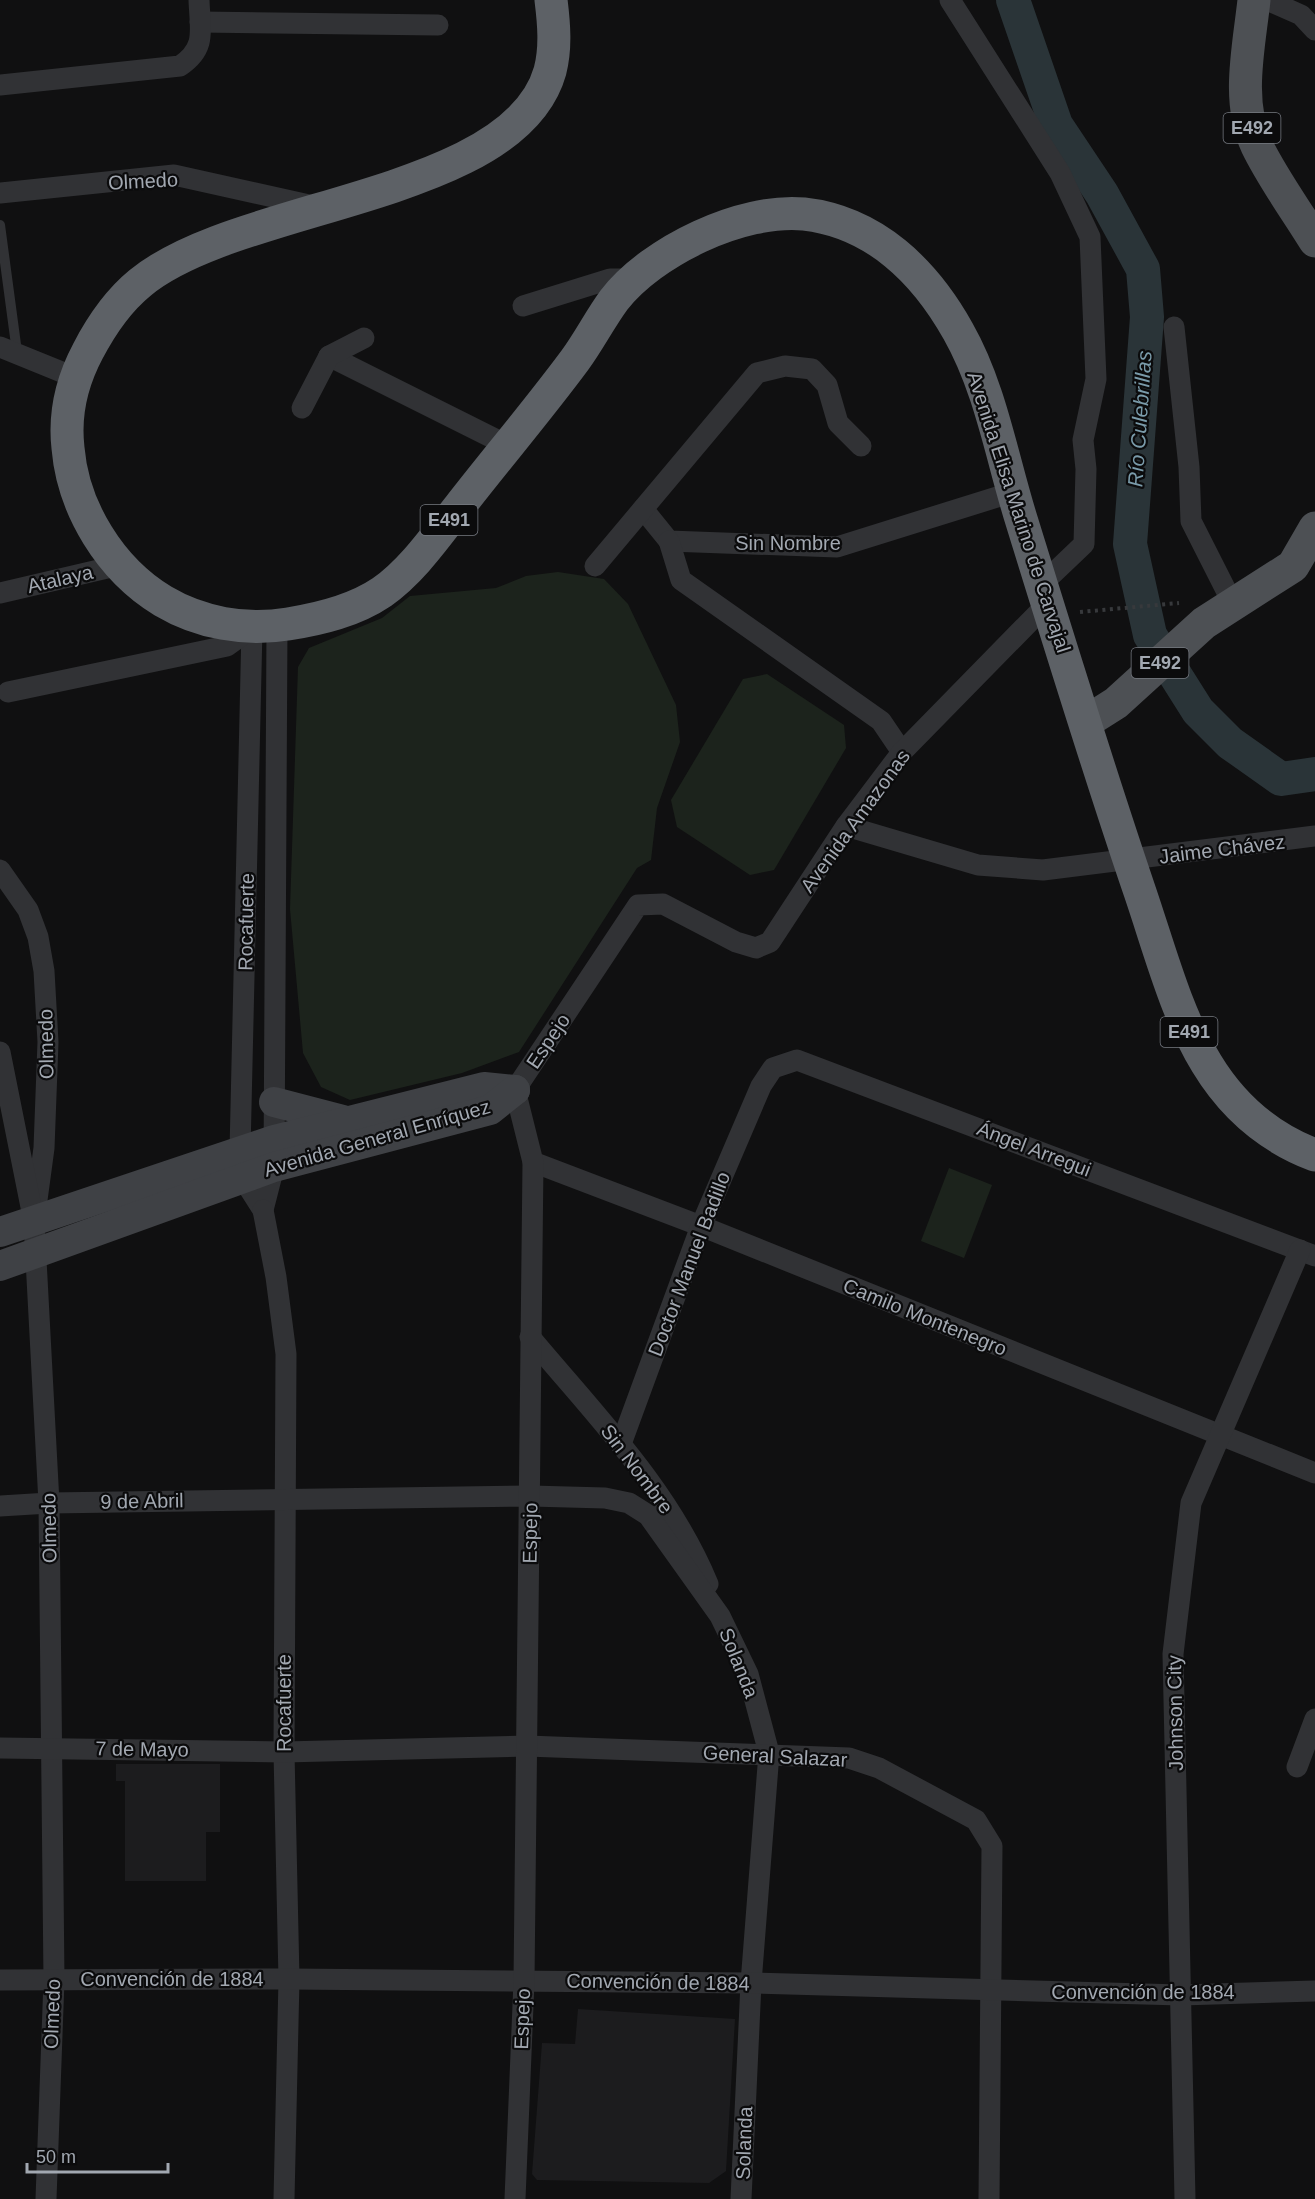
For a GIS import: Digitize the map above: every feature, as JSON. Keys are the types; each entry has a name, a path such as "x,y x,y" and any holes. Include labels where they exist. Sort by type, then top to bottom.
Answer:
{"highway":[{"name":"Avenida Elisa Marino de Carvajal","path":"551,0 555,32 549,75 528,113 492,142 450,166 318,207 193,250 141,282 104,322 74,377 67,419 68,452 78,497 99,538 120,565 141,585 197,617 264,627 330,617 381,592 417,559 576,358 616,297 662,257 703,233 754,219 801,214 851,226 890,246 926,284 960,334 992,415 1013,492 1129,860 1175,998 1196,1048 1217,1082 1247,1117 1291,1146 1315,1155"}],"main road":[{"name":"E492","path":"1254,0 1245,78 1248,112 1257,145 1315,240"},
{"name":"E492","path":"1086,723 1116,703 1204,623 1293,566 1315,528"}],"street":[{"path":"0,85 180,66 195,56 200,42 199,0"},
{"name":"Avenida Amazonas","path":"638,905 663,904 736,942 756,948 770,942 846,826 902,752 1045,594 1084,544 1086,469 1083,440 1096,379 1090,237 1060,173 950,0"},
{"path":"1268,0 1301,15 1315,30"},
{"path":"200,22 438,25"},
{"name":"Olmedo","path":"0,193 174,175 318,207"},
{"path":"523,306 610,279 634,279"},
{"path":"1174,327 1189,467 1191,521 1233,604"},
{"path":"302,408 329,356 364,338"},
{"path":"9,350 74,377"},
{"path":"329,356 507,446"},
{"path":"595,566 757,373 785,366 812,369 827,385 838,423 861,446"},
{"name":"Sin Nombre","path":"669,541 837,547 1013,492"},
{"path":"643,509 669,541 681,580 881,721 902,752"},
{"name":"Atalaya","path":"0,593 120,565"},
{"path":"8,692 227,646 264,627"},
{"name":"Rocafuerte","path":"263,1210 274,1153 264,627"},
{"name":"Rocafuerte","path":"264,627 241,1164 263,1210 276,1277 286,1354 284,1752 289,1979 284,2199"},
{"name":"Jaime Chávez","path":"846,826 978,865 1043,870 1315,836"},
{"name":"Olmedo","path":"0,870 28,910 38,937 44,971 48,1042 45,1148 34,1222 50,1503 54,1980 46,2199"},
{"name":"Espejo","path":"515,2199 524,1981 533,1162 516,1090 638,905"},
{"path":"0,1052 34,1222"},
{"name":"Ángel Arregui","path":"761,1086 773,1068 797,1060 1307,1253"},
{"name":"Doctor Manuel Badillo","path":"621,1444 701,1226 761,1086"},
{"name":"Avenida General Enríquez","path":"0,1232 241,1164 354,1121 484,1087 516,1090"},
{"name":"Avenida General Enríquez","path":"274,1153 490,1110 516,1090"},
{"path":"274,1102 329,1118 354,1121"},
{"name":"Camilo Montenegro","path":"533,1162 701,1226 1315,1473"},
{"name":"Avenida General Enríquez","path":"0,1266 36,1254 241,1164"},
{"name":"Johnson City","path":"1185,2199 1173,1654 1191,1503 1307,1253"},
{"name":"Sin Nombre","path":"530,1337 621,1444 669,1507 696,1556 720,1616"},
{"name":"Solanda","path":"284,1499 531,1496 605,1498 629,1503 648,1515 720,1616 748,1674 769,1753 751,1983 741,2199"},
{"name":"9 de Abril","path":"0,1506 284,1499"},
{"path":"1296,1767 1315,1719"},
{"name":"General Salazar","path":"284,1752 527,1746 769,1753 849,1758 879,1768 976,1821 992,1846 989,2199"},
{"name":"7 de Mayo","path":"0,1748 284,1752"},
{"name":"Convención de 1884","path":"0,1980 289,1979 751,1983 1181,1995 1315,1990"}],"lane":[{"path":"0,225 9,350"}],"path":[{"path":"1080,612 1179,603"}],"shaded area":[{"path":"558,572 604,579 628,604 676,705 680,742 657,808 651,860 637,868 519,1052 462,1073 350,1100 321,1087 303,1053 290,909 298,667 309,648 382,618 410,596 496,588 526,576"},
{"path":"767,674 844,725 846,748 774,870 750,875 677,827 671,800 743,679"},
{"path":"949,1168 992,1185 964,1258 921,1241"},
{"path":"116,1764 220,1764 220,1832 206,1832 206,1881 125,1881 125,1781 116,1781"},
{"path":"578,2009 735,2019 726,2171 709,2183 537,2180 532,2174 542,2043 575,2044"}],"waterway":[{"name":"Río Culebrillas","path":"1013,0 1056,125 1102,194 1143,269 1147,317 1130,544 1150,635 1198,711 1230,743 1281,779 1315,774"}]}
